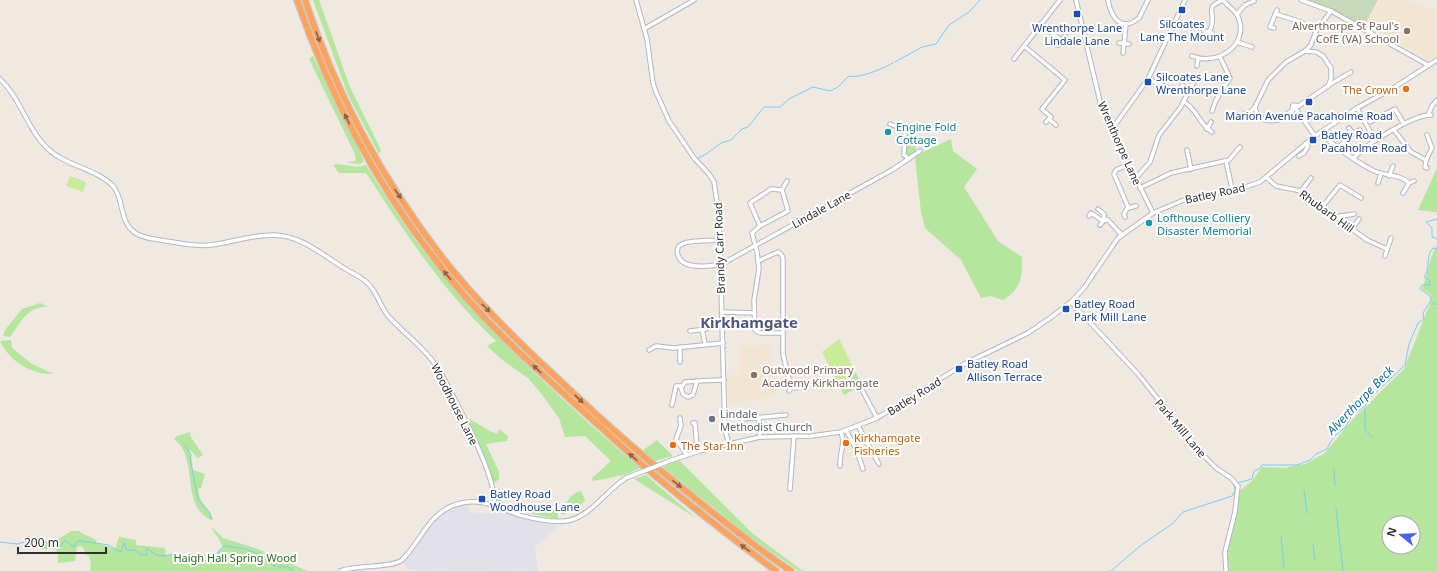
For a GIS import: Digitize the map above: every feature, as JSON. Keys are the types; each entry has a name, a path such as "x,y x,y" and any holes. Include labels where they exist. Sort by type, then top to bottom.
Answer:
{"highway":[{"path":"297,0 319,59 365,154 405,219 434,259 466,298 512,345 658,479 717,527 776,571"},
{"path":"306,0 340,88 388,181 442,256 474,294 522,345 637,452 791,571"}],"street":[{"name":"Brandy Carr Road","path":"636,0 644,29 653,83 669,121 694,158 709,174 714,182 719,209 725,430 729,444"},
{"path":"644,29 694,0"},
{"path":"1014,59 1060,0"},
{"name":"Wrenthorpe Lane","path":"1076,0 1102,110 1153,213"},
{"path":"1108,0 1112,16 1118,21 1126,24 1139,18 1148,0"},
{"path":"1112,129 1148,78 1185,0"},
{"path":"1192,56 1198,58 1220,57 1237,42 1241,27 1237,14 1223,0 1216,3 1211,12 1211,33 1204,31"},
{"path":"1301,0 1331,12 1428,65"},
{"path":"1237,14 1245,5 1254,1 1255,7"},
{"path":"1274,28 1270,27 1277,12 1301,22 1316,31"},
{"path":"1250,112 1255,106 1268,80 1286,62 1305,51 1311,45 1316,31 1331,12"},
{"path":"1040,24 1061,40"},
{"path":"1123,53 1126,24"},
{"path":"1058,45 1065,36"},
{"path":"1237,42 1250,48"},
{"path":"1119,44 1129,44"},
{"path":"1311,45 1316,52"},
{"path":"1024,46 1065,80 1042,109 1051,117 1048,120 1056,125"},
{"path":"1305,51 1316,52 1328,61 1331,68 1332,80"},
{"path":"1213,110 1230,78 1220,57"},
{"path":"1197,66 1198,58"},
{"name":"Batley Road","path":"340,571 358,567 397,563 406,554 432,520 451,507 460,503 474,501 494,505 519,515 556,522 571,520 586,512 626,478 689,454 760,437 841,432 877,418 966,363 1028,333 1072,302 1084,288 1109,250 1122,235 1153,213 1186,199 1253,185 1266,177 1315,136 1357,108 1395,87 1437,60"},
{"path":"1234,117 1250,112 1256,113 1262,119 1270,121 1278,120 1328,86 1332,80 1351,72"},
{"path":"1148,78 1172,89"},
{"name":"Woodhouse Lane","path":"0,79 10,90 35,134 49,150 64,160 102,178 112,185 116,191 124,220 136,233 146,238 202,246 250,237 275,235 290,237 314,248 366,281 374,291 384,312 433,360 441,373 483,461 495,495 494,505"},
{"path":"1136,178 1150,162 1159,135 1176,115 1195,80"},
{"path":"1182,85 1190,89"},
{"path":"1056,91 1060,94"},
{"path":"1354,158 1364,147 1375,140 1420,116 1429,115 1432,106 1437,100"},
{"path":"1184,102 1192,107 1200,122 1212,132"},
{"path":"1255,106 1256,113"},
{"path":"1295,108 1315,136"},
{"path":"1357,108 1375,140"},
{"path":"1370,122 1395,109 1404,124"},
{"path":"1172,112 1176,115"},
{"path":"1207,129 1211,122"},
{"path":"890,124 905,130 904,155 908,159"},
{"path":"1349,128 1353,133"},
{"path":"1338,148 1353,133 1360,130"},
{"path":"1394,130 1411,152 1426,160"},
{"path":"1426,135 1432,148 1426,160 1425,167 1427,168"},
{"path":"1425,143 1429,140"},
{"path":"1329,141 1364,166 1381,174 1403,178 1410,183"},
{"path":"1299,156 1304,153 1308,146 1306,143"},
{"path":"1140,188 1171,173 1226,161 1240,146"},
{"path":"1187,149 1191,169"},
{"name":"Lindale Lane","path":"720,264 755,246 920,151"},
{"path":"1226,161 1232,189"},
{"path":"1128,208 1114,174 1117,170 1129,164"},
{"path":"1389,176 1393,166"},
{"path":"1378,183 1381,174"},
{"path":"1266,177 1276,186 1279,180"},
{"path":"1301,191 1311,178"},
{"path":"782,333 757,333 755,330 754,313 756,288 759,277 758,261 752,233 760,226 788,211 782,190 787,181"},
{"path":"1403,193 1410,183 1414,181"},
{"path":"1322,207 1340,185 1361,198"},
{"name":"Rhubarb Hill","path":"1276,186 1301,191 1367,240 1387,249"},
{"path":"760,226 750,203 771,189 782,190"},
{"path":"1125,217 1124,214 1128,208 1136,206"},
{"path":"1098,209 1104,214 1102,222"},
{"path":"1089,216 1091,213 1102,222"},
{"path":"1335,217 1354,214"},
{"path":"1352,229 1358,219"},
{"path":"1102,222 1108,220 1122,235"},
{"path":"1385,256 1391,238"},
{"path":"720,240 684,244 678,248 677,253 680,260 688,264 720,264"},
{"path":"758,261 778,252 783,258 783,354 790,389 796,388"},
{"name":"Park Mill Lane","path":"1072,302 1138,374 1203,455 1216,468 1236,482 1238,486 1235,512 1225,552 1226,571"},
{"path":"722,312 754,313"},
{"path":"690,331 704,329 705,344"},
{"path":"649,350 656,346 674,348 723,343"},
{"path":"679,362 680,347"},
{"path":"672,405 676,386 682,386 685,382 724,380"},
{"path":"682,386 683,394 691,396 695,392 697,381"},
{"path":"861,388 877,418"},
{"path":"742,419 786,415"},
{"path":"680,418 681,426 676,439 689,454 697,447"},
{"path":"758,418 760,437"},
{"path":"693,423 695,423 697,447"},
{"path":"858,426 879,464"},
{"path":"846,430 857,451 863,469"},
{"path":"841,432 843,440 843,447 839,455 841,463"},
{"path":"790,489 794,436"},
{"path":"697,447 704,450"}],"shaded area":[{"name":"Alverthorpe St Paul's CofE (VA) School","path":"1381,0 1407,0 1427,8 1437,8 1437,56 1430,61 1367,25"},
{"name":"Outwood Primary Academy Kirkhamgate","path":"769,345 777,396 728,404 727,376 740,373 739,346"},
{"path":"469,503 469,512 491,514 492,506 510,514 559,526 535,547 538,571 407,570 404,561 439,516 458,506"}],"green space":[{"path":"313,0 319,0 350,87 381,150 379,154 348,95"},
{"path":"1310,0 1378,0 1363,28 1340,16 1308,4"},
{"path":"313,56 364,161 362,163 356,164 346,162 356,161 355,154 309,59"},
{"path":"908,128 924,140 916,143 916,152 907,157 904,146"},
{"path":"951,139 953,151 977,169 964,187 998,241 1022,257 1020,282 1014,291 1003,300 991,296 981,298 961,260 925,228 921,212 915,158 919,154"},
{"path":"338,164 357,167 366,165 412,235 464,300 549,387 640,468 625,475 593,481 592,478 611,461 585,436 565,437 559,418 528,378 501,359 487,346 496,341 442,282 410,240 366,173 339,173 333,165"},
{"path":"1437,168 1437,212 1418,210"},
{"path":"70,176 86,183 83,192 66,186"},
{"path":"1437,245 1437,571 1226,571 1225,559 1238,492 1252,481 1262,467 1284,468 1305,464 1325,453 1352,420 1404,369 1431,301 1431,295 1422,289 1430,261"},
{"path":"40,303 49,307 36,308 31,311 21,321 10,337 3,336 5,330 22,309"},
{"path":"839,339 856,373 837,382 822,352"},
{"path":"11,340 12,348 32,364 54,374 38,372 15,360 9,355 0,341"},
{"path":"856,373 862,385 844,395 837,382"},
{"path":"467,419 497,434 499,429 508,436 507,441 486,444 499,472 499,479 494,483 496,494"},
{"path":"190,432 191,437 203,455 198,458 189,449 193,470 205,474 201,488 198,489 203,503 213,519 211,520 201,513 195,504 186,458 182,447 174,439 177,436"},
{"path":"657,440 673,456 655,461 642,451"},
{"path":"679,460 752,533 803,571 799,571 750,537 663,467"},
{"path":"646,475 696,518 634,479"},
{"path":"581,491 585,500 579,508 562,515 561,510 570,498 577,492"},
{"path":"496,494 507,508 497,502"},
{"path":"530,505 558,510 558,519 518,511 525,509"},
{"name":"Haigh Hall Spring Wood","path":"212,527 223,538 258,549 307,571 90,571 91,564 89,556 85,554 84,549 81,546 77,547 75,561 58,563 58,553 55,549 42,549 41,542 60,538 71,531 79,531 95,539 97,541 96,543 115,549 119,537 136,540 136,545 165,548 166,556 173,554 188,560 197,557 209,562 216,558 218,552 223,548"}],"waterway":[{"path":"895,62 922,47 936,44 949,25 969,12 980,0"},
{"path":"837,88 849,76 853,77 865,75 893,63"},
{"path":"698,158 721,143 731,140 742,129 748,127 764,107 780,107 789,99 813,87 830,91 836,88"},
{"name":"Alverthorpe Beck","path":"1437,219 1426,222 1432,228 1432,237 1437,239"},
{"name":"Alverthorpe Beck","path":"1237,483 1252,479 1254,471 1259,469 1262,465 1297,465 1310,460 1316,454 1327,449 1334,436 1345,428 1351,417 1365,406 1370,398 1405,365 1409,344 1418,323 1424,319 1423,313 1431,300 1430,296 1420,289 1422,285 1430,285 1429,280 1424,277 1427,270 1429,255 1433,248 1437,249"},
{"path":"1433,303 1437,305"},
{"path":"1365,409 1365,430 1372,437"},
{"path":"185,445 191,455 190,459 198,499 209,512 211,519"},
{"path":"1334,469 1335,486"},
{"name":"Alverthorpe Beck","path":"1111,571 1140,546 1172,524 1183,512 1232,496 1235,491 1234,484"},
{"path":"1304,490 1307,513"},
{"path":"1336,509 1343,571"},
{"path":"1281,537 1284,568"},
{"path":"0,542 17,544 29,541 37,542 39,546 51,544 60,547 65,540 74,547 78,541 82,541 108,545 121,552 124,543 127,550 135,550 141,555 147,555 146,550 148,549 154,554 160,556 173,554 188,560 197,557 209,562 216,558 218,552 224,546 246,549 263,556 274,566 287,566 293,571"},
{"path":"1313,545 1315,560"}],"place":[{"name":"Silcoates Lane The Mount","path":"1182,10"},
{"name":"Wrenthorpe Lane Lindale Lane","path":"1077,14"},
{"name":"Alverthorpe St Paul's CofE (VA) School","path":"1407,31"},
{"name":"Silcoates Lane Wrenthorpe Lane","path":"1148,82"},
{"name":"The Crown","path":"1406,89"},
{"name":"Marion Avenue Pacaholme Road","path":"1309,102"},
{"name":"Engine Fold Cottage","path":"888,132"},
{"name":"Batley Road Pacaholme Road","path":"1313,140"},
{"name":"Lofthouse Colliery Disaster Memorial","path":"1149,223"},
{"name":"Batley Road Park Mill Lane","path":"1066,309"},
{"name":"Batley Road Allison Terrace","path":"959,369"},
{"name":"Outwood Primary Academy Kirkhamgate","path":"754,375"},
{"name":"Lindale Methodist Church","path":"712,419"},
{"name":"Kirkhamgate Fisheries","path":"846,443"},
{"name":"The Star Inn","path":"673,445"},
{"name":"Batley Road Woodhouse Lane","path":"482,499"}],"district":[{"name":"Kirkhamgate","path":"749,322"}]}
